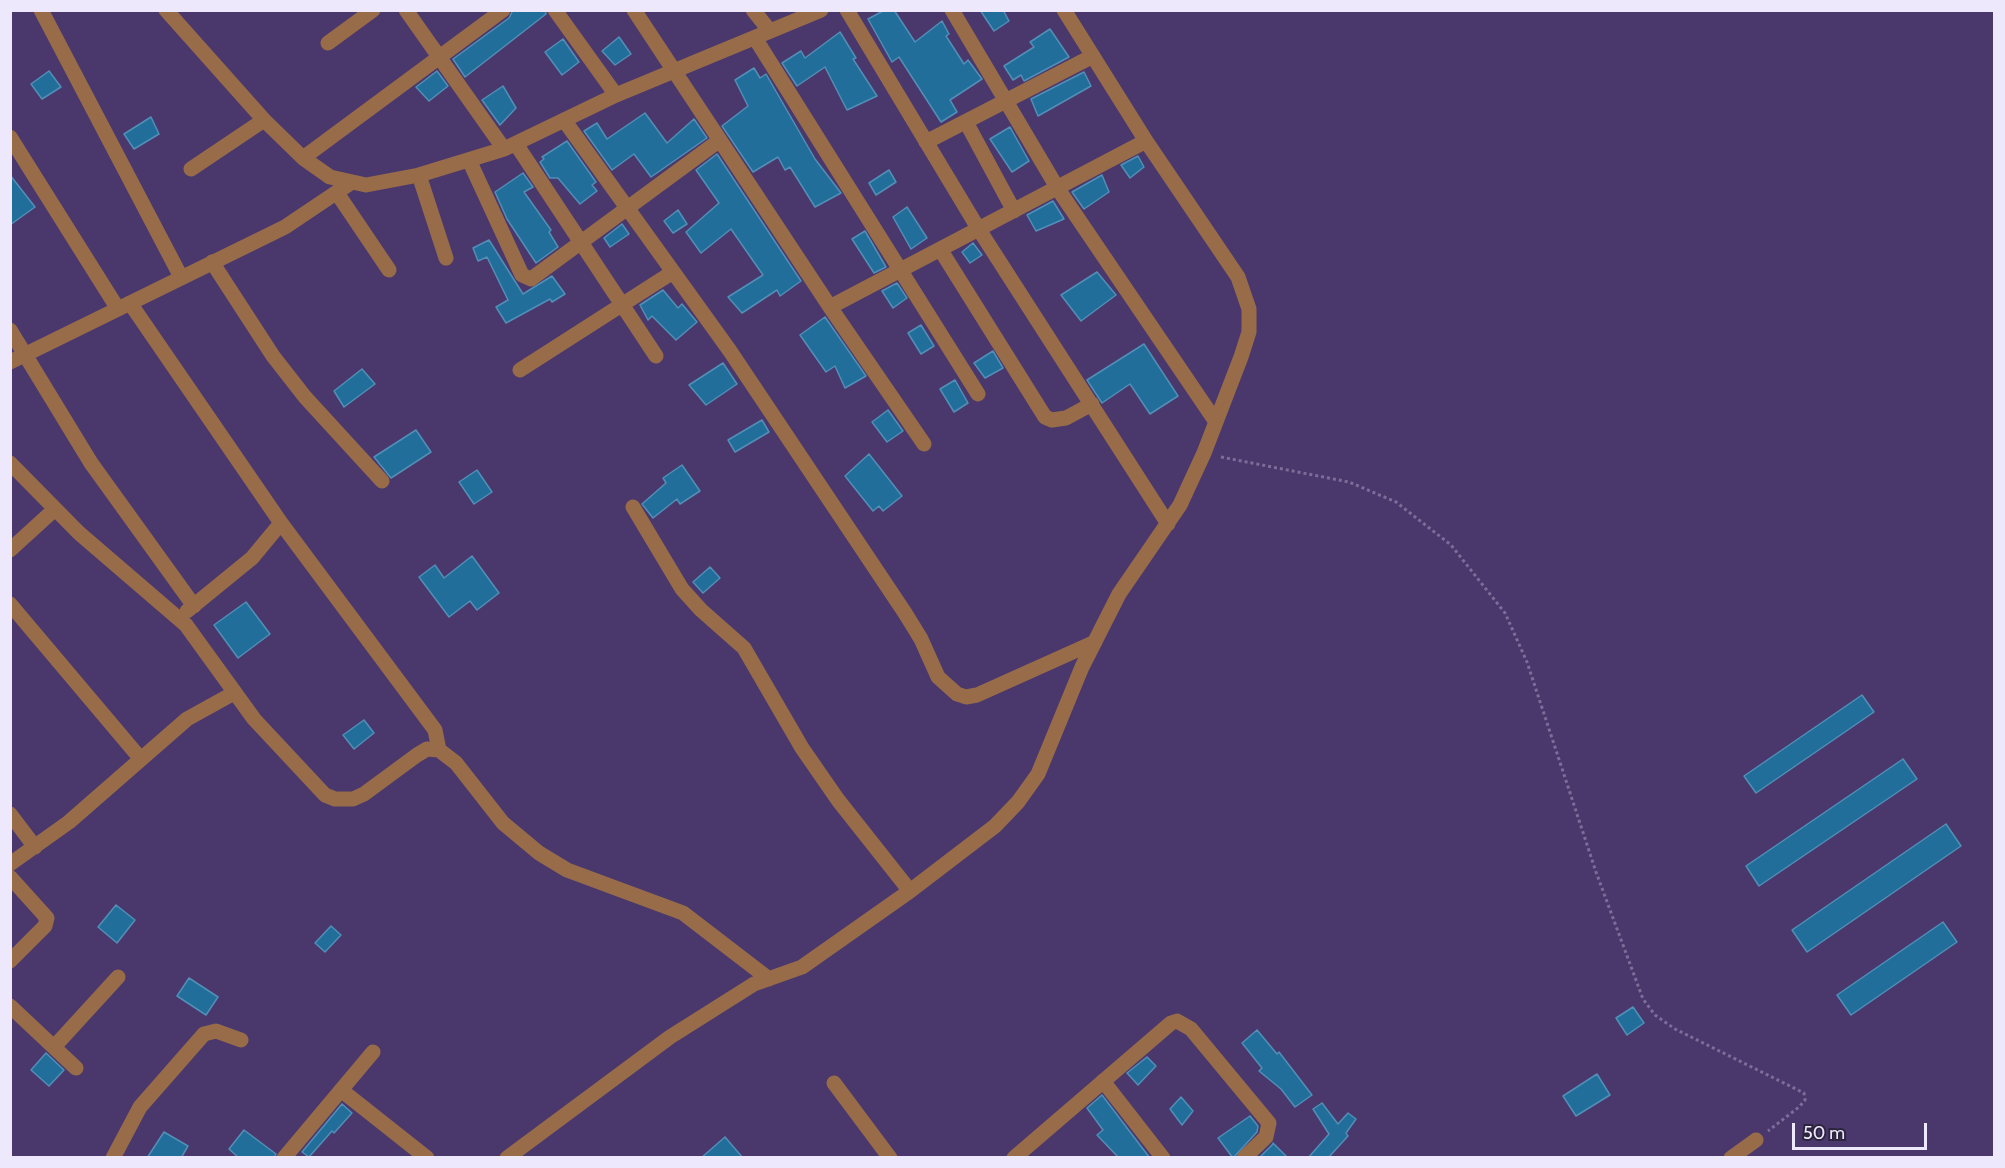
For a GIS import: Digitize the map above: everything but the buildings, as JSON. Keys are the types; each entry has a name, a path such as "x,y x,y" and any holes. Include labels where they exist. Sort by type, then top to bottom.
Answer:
{"street":[{"path":"41,10 181,277"},
{"path":"166,10 264,120 303,158 343,188 389,270"},
{"path":"328,43 373,10"},
{"path":"406,10 440,59 510,146 581,244 656,356"},
{"path":"303,158 440,59 503,10"},
{"path":"555,10 615,95"},
{"path":"634,10 830,307 924,444"},
{"path":"753,10 770,32"},
{"path":"17,358 285,227 343,188 386,183 419,175 510,146 615,95 821,10"},
{"path":"847,10 978,228 1168,524"},
{"path":"952,10 1058,189 1216,422"},
{"path":"507,1158 670,1037 754,984 802,967 910,891 995,826 1018,802 1048,754 1095,642 1119,594 1180,505 1204,453 1248,332 1249,309 1238,277 1146,141 1064,10"},
{"path":"755,38 978,394"},
{"path":"926,142 1093,56"},
{"path":"191,169 264,120"},
{"path":"564,120 730,351 905,613 921,639 938,677 949,689 966,697 990,691 1095,642"},
{"path":"966,122 1014,210"},
{"path":"10,137 124,306 435,730 439,750"},
{"path":"470,160 522,275 526,279 536,277 720,140"},
{"path":"830,307 1146,141"},
{"path":"419,175 446,258"},
{"path":"940,249 1045,417 1052,420 1066,418 1092,404"},
{"path":"212,262 273,356 305,397 382,481"},
{"path":"520,370 622,307 673,272"},
{"path":"10,330 17,358 194,606"},
{"path":"10,464 79,533 178,617 201,642 234,693 316,788 335,799 345,801 364,794 428,749 439,750 456,763 503,823 539,853 567,870 683,913 769,979"},
{"path":"633,507 682,589 744,648 802,748 832,792 910,891"},
{"path":"10,550 55,509"},
{"path":"178,617 252,558 281,523"},
{"path":"10,604 140,758"},
{"path":"10,864 69,822 187,719 234,693"},
{"path":"10,814 35,847"},
{"path":"10,877 47,918 45,926 10,960"},
{"path":"54,1047 118,977"},
{"path":"10,1006 76,1068"},
{"path":"1020,1156 1172,1023 1182,1022 1269,1124 1266,1137 1244,1158"},
{"path":"113,1158 140,1107 204,1034 216,1031 241,1040"},
{"path":"284,1158 373,1052"},
{"path":"1103,1082 1163,1158"},
{"path":"834,1083 890,1158"},
{"path":"341,1090 418,1155"},
{"path":"1731,1158 1756,1140"}],"path":[{"path":"1204,453 1349,482 1396,502 1451,545 1505,613 1527,662 1596,872 1643,999 1655,1015 1675,1029 1804,1093 1805,1100 1799,1107 1756,1140"}]}
